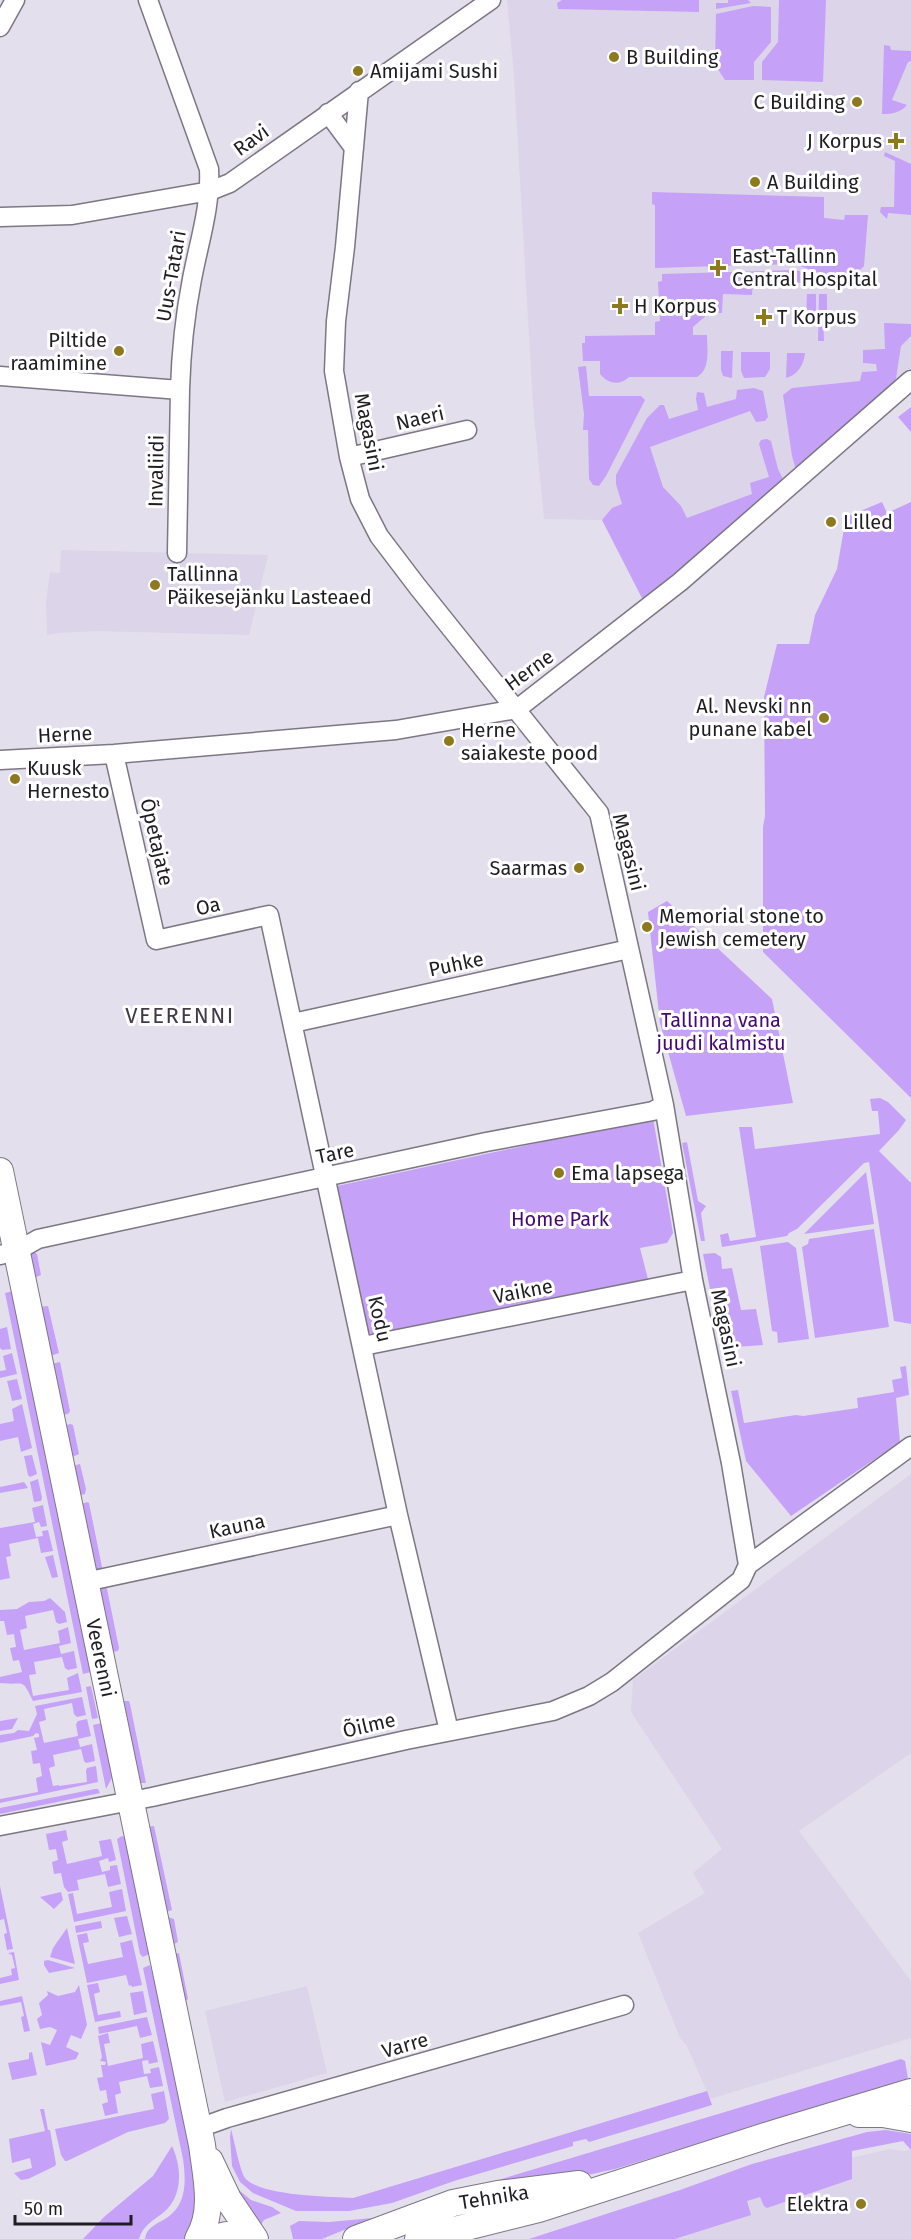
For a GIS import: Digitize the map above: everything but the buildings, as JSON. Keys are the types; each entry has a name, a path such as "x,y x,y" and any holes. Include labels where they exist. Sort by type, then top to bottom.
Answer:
{"street":[{"path":"0,27 15,0"},
{"name":"Uus-Tatari","path":"148,0 209,169 210,191 191,282 181,358 180,390"},
{"name":"Ravi","path":"0,217 72,215 210,191 230,183 490,0"},
{"name":"Magasini","path":"359,91 336,321 334,371 349,457 360,499 379,536 599,813 664,1105 693,1280 731,1463 748,1565"},
{"path":"328,113 354,148"},
{"path":"0,376 180,390"},
{"name":"Herne","path":"0,760 114,754 396,730 517,709 680,582 911,380"},
{"name":"Invaliidi","path":"177,553 180,390"},
{"name":"Naeri","path":"349,457 467,430"},
{"name":"Õpetajate","path":"114,754 156,940"},
{"name":"Oa","path":"156,940 268,915"},
{"name":"Kodu","path":"268,915 398,1515 449,1731"},
{"name":"Puhke","path":"293,1023 629,949"},
{"name":"Tare","path":"9,1253 38,1239 486,1142 653,1111 664,1105"},
{"name":"Veerenni","path":"0,1172 9,1253 85,1582 200,2137 209,2207 207,2219 198,2239"},
{"name":"Vaikne","path":"363,1346 693,1280"},
{"path":"748,1565 911,1446"},
{"name":"Kauna","path":"85,1582 398,1515"},
{"name":"Õilme","path":"0,1826 553,1711 590,1696 612,1682 741,1580 748,1565"},
{"name":"Varre","path":"200,2137 227,2118 624,2005"},
{"name":"Tehnika","path":"418,2239 539,2209 911,2092"},
{"path":"838,2115 883,2114 911,2119"},
{"name":"Veerenni","path":"200,2137 228,2199 255,2239"},
{"name":"Tehnika","path":"356,2239 453,2203 498,2194 639,2176"},
{"path":"210,2239 226,2235 249,2239"}],"shaded area":[{"name":"East-Tallinn Central Hospital","path":"507,0 911,0 911,371 643,600 602,520 544,519 533,405 514,76"},
{"name":"Tallinna Päikesejänku Lasteaed","path":"61,550 268,555 249,635 96,631 47,635 46,602 50,572 60,573"},
{"path":"911,1474 911,1753 799,1831 911,1981 911,2038 710,2099 687,2046 680,2038 638,1933 705,1893 693,1873 722,1849 631,1712 633,1680"},
{"path":"307,1986 327,2073 225,2102 205,2011"},
{"path":"890,2149 911,2150 911,2239 675,2239 739,2219 728,2185"}],"green space":[{"path":"562,0 699,0 699,12 558,9 557,3"},
{"path":"728,0 748,0 751,3 716,9 716,3 728,3"},
{"path":"779,0 826,0 823,82 762,80 762,62 778,42"},
{"path":"753,6 771,7 771,42 754,62 754,80 725,80 715,65 716,14"},
{"path":"884,45 890,46 891,50 911,51 911,61 908,62 892,100 907,105 902,110 889,114 882,114"},
{"path":"885,152 911,164 911,215 888,213 887,219 880,212 881,207 894,207 895,161 884,156"},
{"path":"652,192 824,197 824,218 844,220 845,215 868,215 864,266 851,273 832,275 822,274 794,264 655,268 655,205 652,204"},
{"path":"795,270 808,273 815,278 807,283 753,281 752,295 723,294 722,313 709,313 693,327 693,335 707,335 706,364 697,377 629,377 622,382 614,383 600,374 600,361 583,361 582,343 585,343 585,336 655,335 655,322 660,321 658,282 662,281 662,274"},
{"path":"807,294 816,294 816,324 806,320"},
{"path":"819,294 827,294 827,310 823,310 824,341 818,341"},
{"path":"884,323 911,324 911,336 901,346 895,385 796,470 783,395 792,388 860,381 862,372 877,371 876,364 863,363 863,350 885,349"},
{"path":"721,351 733,351 732,378 723,376"},
{"path":"741,352 770,352 770,369 765,377 744,378 741,371"},
{"path":"787,353 805,353 800,368 786,378"},
{"path":"586,366 589,396 641,396 645,400 599,486 593,485 589,479 588,430 583,430 584,414 578,367"},
{"path":"754,388 763,391 768,417 765,421 756,422 750,411 650,447 663,487 681,506 687,518 752,494 750,483 769,477 759,444 761,440 771,441 778,469 784,481 643,600 602,520 612,508 622,504 616,484 616,475 647,418 660,405 664,405 669,419 698,410 697,392 704,393 707,407 736,399 737,390"},
{"path":"911,407 911,432 898,417"},
{"path":"882,502 887,513 911,502 911,1098 763,952 764,697 777,644 809,644 815,615 837,569 846,517"},
{"name":"Tallinna vana juudi kalmistu","path":"667,901 772,999 793,1103 686,1116 660,1023 648,912"},
{"path":"880,1098 888,1102 906,1120 879,1151 911,1183 911,1324 894,1321 869,1162 864,1163 797,1229 787,1236 722,1247 720,1235 728,1233 730,1241 756,1237 739,1127 752,1127 755,1149 880,1134 878,1111 872,1111 870,1099"},
{"name":"Home Park","path":"653,1118 673,1233 667,1243 640,1248 649,1283 375,1336 367,1331 337,1186"},
{"path":"687,1142 698,1201 706,1206 701,1213 705,1241 701,1241 682,1143"},
{"path":"866,1172 874,1224 804,1234"},
{"path":"874,1229 889,1327 815,1338 802,1247 808,1244 809,1239"},
{"path":"788,1242 796,1248 809,1339 778,1343 777,1332 772,1331 760,1246"},
{"path":"29,1251 37,1254 41,1275 34,1278"},
{"path":"715,1253 721,1257 722,1269 732,1268 741,1310 756,1309 763,1345 722,1348 703,1254"},
{"path":"14,1291 91,1672 83,1674 5,1293"},
{"path":"48,1306 59,1353 50,1356 40,1307"},
{"path":"7,1327 11,1349 2,1350 0,1348 0,1329"},
{"path":"12,1353 17,1374 0,1378 0,1371 6,1370 3,1356"},
{"path":"60,1362 70,1411 62,1415 51,1364"},
{"path":"906,1366 909,1395 896,1398 900,1442 791,1516 746,1461 731,1391 738,1390 744,1423 796,1415 803,1416 858,1408 857,1398 894,1392 892,1380 902,1378 900,1367"},
{"path":"17,1379 22,1399 12,1401 7,1381"},
{"path":"22,1404 32,1448 21,1452 18,1437 0,1441 0,1424 14,1421 12,1409"},
{"path":"73,1425 79,1454 70,1458 64,1426"},
{"path":"32,1455 37,1474 30,1477 24,1456"},
{"path":"80,1464 86,1489 85,1494 78,1496 72,1466"},
{"path":"38,1479 42,1498 41,1501 34,1502 30,1482"},
{"path":"24,1482 28,1488 0,1493 0,1487"},
{"path":"87,1502 103,1572 93,1567 79,1505"},
{"path":"43,1505 47,1526 41,1527 39,1522 33,1524 36,1537 43,1536 42,1531 48,1530 53,1551 41,1553 38,1538 9,1544 11,1556 6,1557 10,1578 0,1580 0,1528 35,1522 32,1508"},
{"path":"53,1555 58,1577 52,1578 45,1557"},
{"path":"106,1584 119,1648 118,1651 112,1652 100,1591"},
{"path":"50,1598 65,1612 67,1622 59,1624 56,1622 53,1610 25,1616 27,1628 20,1630 24,1650 60,1643 58,1631 68,1627 71,1643 59,1646 61,1654 74,1651 77,1668 68,1670 65,1668 62,1657 34,1662 36,1674 29,1675 33,1696 69,1690 67,1678 78,1673 82,1692 33,1701 24,1685 0,1683 0,1677 22,1672 19,1660 13,1661 10,1648 16,1647 14,1634 7,1635 4,1621 0,1621 0,1610 17,1609 29,1602 44,1601"},
{"path":"91,1686 98,1718 92,1719 86,1687"},
{"path":"82,1697 86,1715 77,1717 74,1714 72,1703 44,1709 46,1720 39,1722 44,1743 78,1736 76,1724 78,1721 87,1719 91,1736 78,1739 80,1747 92,1744 95,1761 86,1763 81,1749 53,1755 55,1766 49,1768 53,1786 87,1782 87,1768 96,1766 98,1782 0,1803 0,1799 38,1792 36,1778 42,1776 40,1763 33,1764 31,1751 37,1750 34,1738 39,1737 39,1734 0,1743 0,1735 14,1733 18,1730 29,1731 37,1714 35,1706"},
{"path":"129,1701 130,1704 146,1783 140,1783 120,1703"},
{"path":"18,1718 12,1729 0,1731 0,1721"},
{"path":"102,1723 113,1776 106,1789 93,1725"},
{"path":"98,1789 100,1793 0,1814 0,1808"},
{"path":"154,1826 172,1910 166,1912 146,1827"},
{"path":"66,1830 68,1840 62,1842 67,1864 102,1856 99,1841 111,1839 116,1860 109,1862 108,1858 99,1861 102,1872 110,1870 110,1866 117,1865 121,1884 108,1887 105,1874 77,1880 79,1890 68,1892 64,1887 61,1873 54,1874 52,1862 58,1860 56,1849 49,1850 46,1834"},
{"path":"125,1837 149,1954 143,1957 140,1954 117,1839"},
{"path":"0,1886 13,1949 7,1950 4,1919 0,1920"},
{"path":"122,1889 126,1911 74,1922 68,1894 73,1893 77,1914 112,1907 109,1892"},
{"path":"61,1892 63,1900 54,1909 40,1897"},
{"path":"127,1916 132,1934 119,1937 114,1918"},
{"path":"168,1917 174,1919 178,1942 170,1946"},
{"path":"101,1921 102,1928 76,1933 75,1926"},
{"path":"67,1928 75,1964 50,1957 53,1948"},
{"path":"87,1933 89,1942 83,1943 88,1964 123,1957 120,1943 132,1940 142,1985 129,1986 126,1975 87,1983 77,1935"},
{"path":"14,1952 19,1980 0,1984 0,1978 12,1975 11,1969 15,1968 12,1955 8,1953"},
{"path":"179,1953 188,1999 184,2003 174,1954"},
{"path":"48,1960 75,1968 49,1973 44,1965 44,1961"},
{"path":"150,1965 201,2202 187,2239 145,2239 151,2228 168,2217 179,2205 185,2183 183,2159 143,1968"},
{"path":"98,1983 100,1992 94,1994 98,2015 120,2011 121,2017 95,2022 87,1985"},
{"path":"79,1985 87,2025 81,2039 71,2035 66,2047 79,2053 76,2059 46,2066 41,2042 50,2045 57,2030 50,2027 40,2029 37,2019 42,2015 39,2003 48,1995 47,1991 58,1996 75,1992"},
{"path":"143,1991 147,2012 134,2015 130,1993"},
{"path":"22,1996 30,2031 24,2032 21,2002 0,2006 0,2001"},
{"path":"147,2017 152,2035 140,2038 137,2026 99,2034 98,2027"},
{"path":"108,2033 110,2043 104,2044 108,2066 143,2058 141,2044 153,2041 158,2062 149,2064 148,2060 142,2061 144,2074 151,2073 150,2069 159,2067 163,2086 150,2088 147,2076 119,2082 121,2093 115,2095 118,2113 105,2116 102,2104 108,2102 106,2090 100,2091 97,2078 103,2077 101,2065 105,2065 106,2062 100,2061 102,2057 98,2036"},
{"path":"32,2052 37,2075 12,2080 8,2063 29,2059 29,2053"},
{"path":"901,2059 905,2061 908,2079 615,2169 574,2178 475,2187"},
{"path":"164,2091 169,2119 165,2123 128,2132 67,2161 61,2155 55,2129 154,2109 151,2094"},
{"path":"707,2091 712,2105 589,2142 586,2139 573,2142 573,2146 454,2181 392,2203 349,2211 296,2211 253,2193 240,2182 232,2166 231,2129 243,2174 253,2184 280,2192 353,2198"},
{"path":"40,2109 44,2109 56,2164 28,2179 21,2180 14,2173 32,2168 30,2158 12,2163 9,2139 45,2131"},
{"path":"886,2130 911,2134 911,2150 903,2141 852,2151 852,2179 767,2208 760,2197 747,2201 751,2215 675,2239 529,2239 752,2164 867,2132"},
{"path":"172,2146 178,2163 178,2190 170,2205 146,2227 139,2239 83,2239 104,2217 153,2176"},
{"path":"234,2186 251,2200 272,2207 281,2213 264,2220 260,2226"},
{"path":"373,2218 322,2239 293,2239 290,2226 299,2221 329,2222"}],"place":[{"name":"B Building","path":"614,57"},
{"name":"Amijami Sushi","path":"358,71"},
{"name":"C Building","path":"857,102"},
{"name":"J Korpus","path":"896,141"},
{"name":"A Building","path":"755,182"},
{"name":"East-Tallinn Central Hospital","path":"718,268"},
{"name":"H Korpus","path":"620,306"},
{"name":"T Korpus","path":"764,317"},
{"name":"Piltide raamimine","path":"119,351"},
{"name":"Lilled","path":"831,522"},
{"name":"Tallinna Päikesejänku Lasteaed","path":"155,585"},
{"name":"Al. Nevski nn punane kabel","path":"824,718"},
{"name":"Herne saiakeste pood","path":"449,741"},
{"name":"Kuusk Hernesto","path":"15,779"},
{"name":"Saarmas","path":"579,868"},
{"name":"Memorial stone to Jewish cemetery","path":"647,927"},
{"name":"Ema lapsega","path":"559,1173"},
{"name":"Elektra","path":"861,2204"}],"district":[{"name":"VEERENNI","path":"180,1015"}]}
